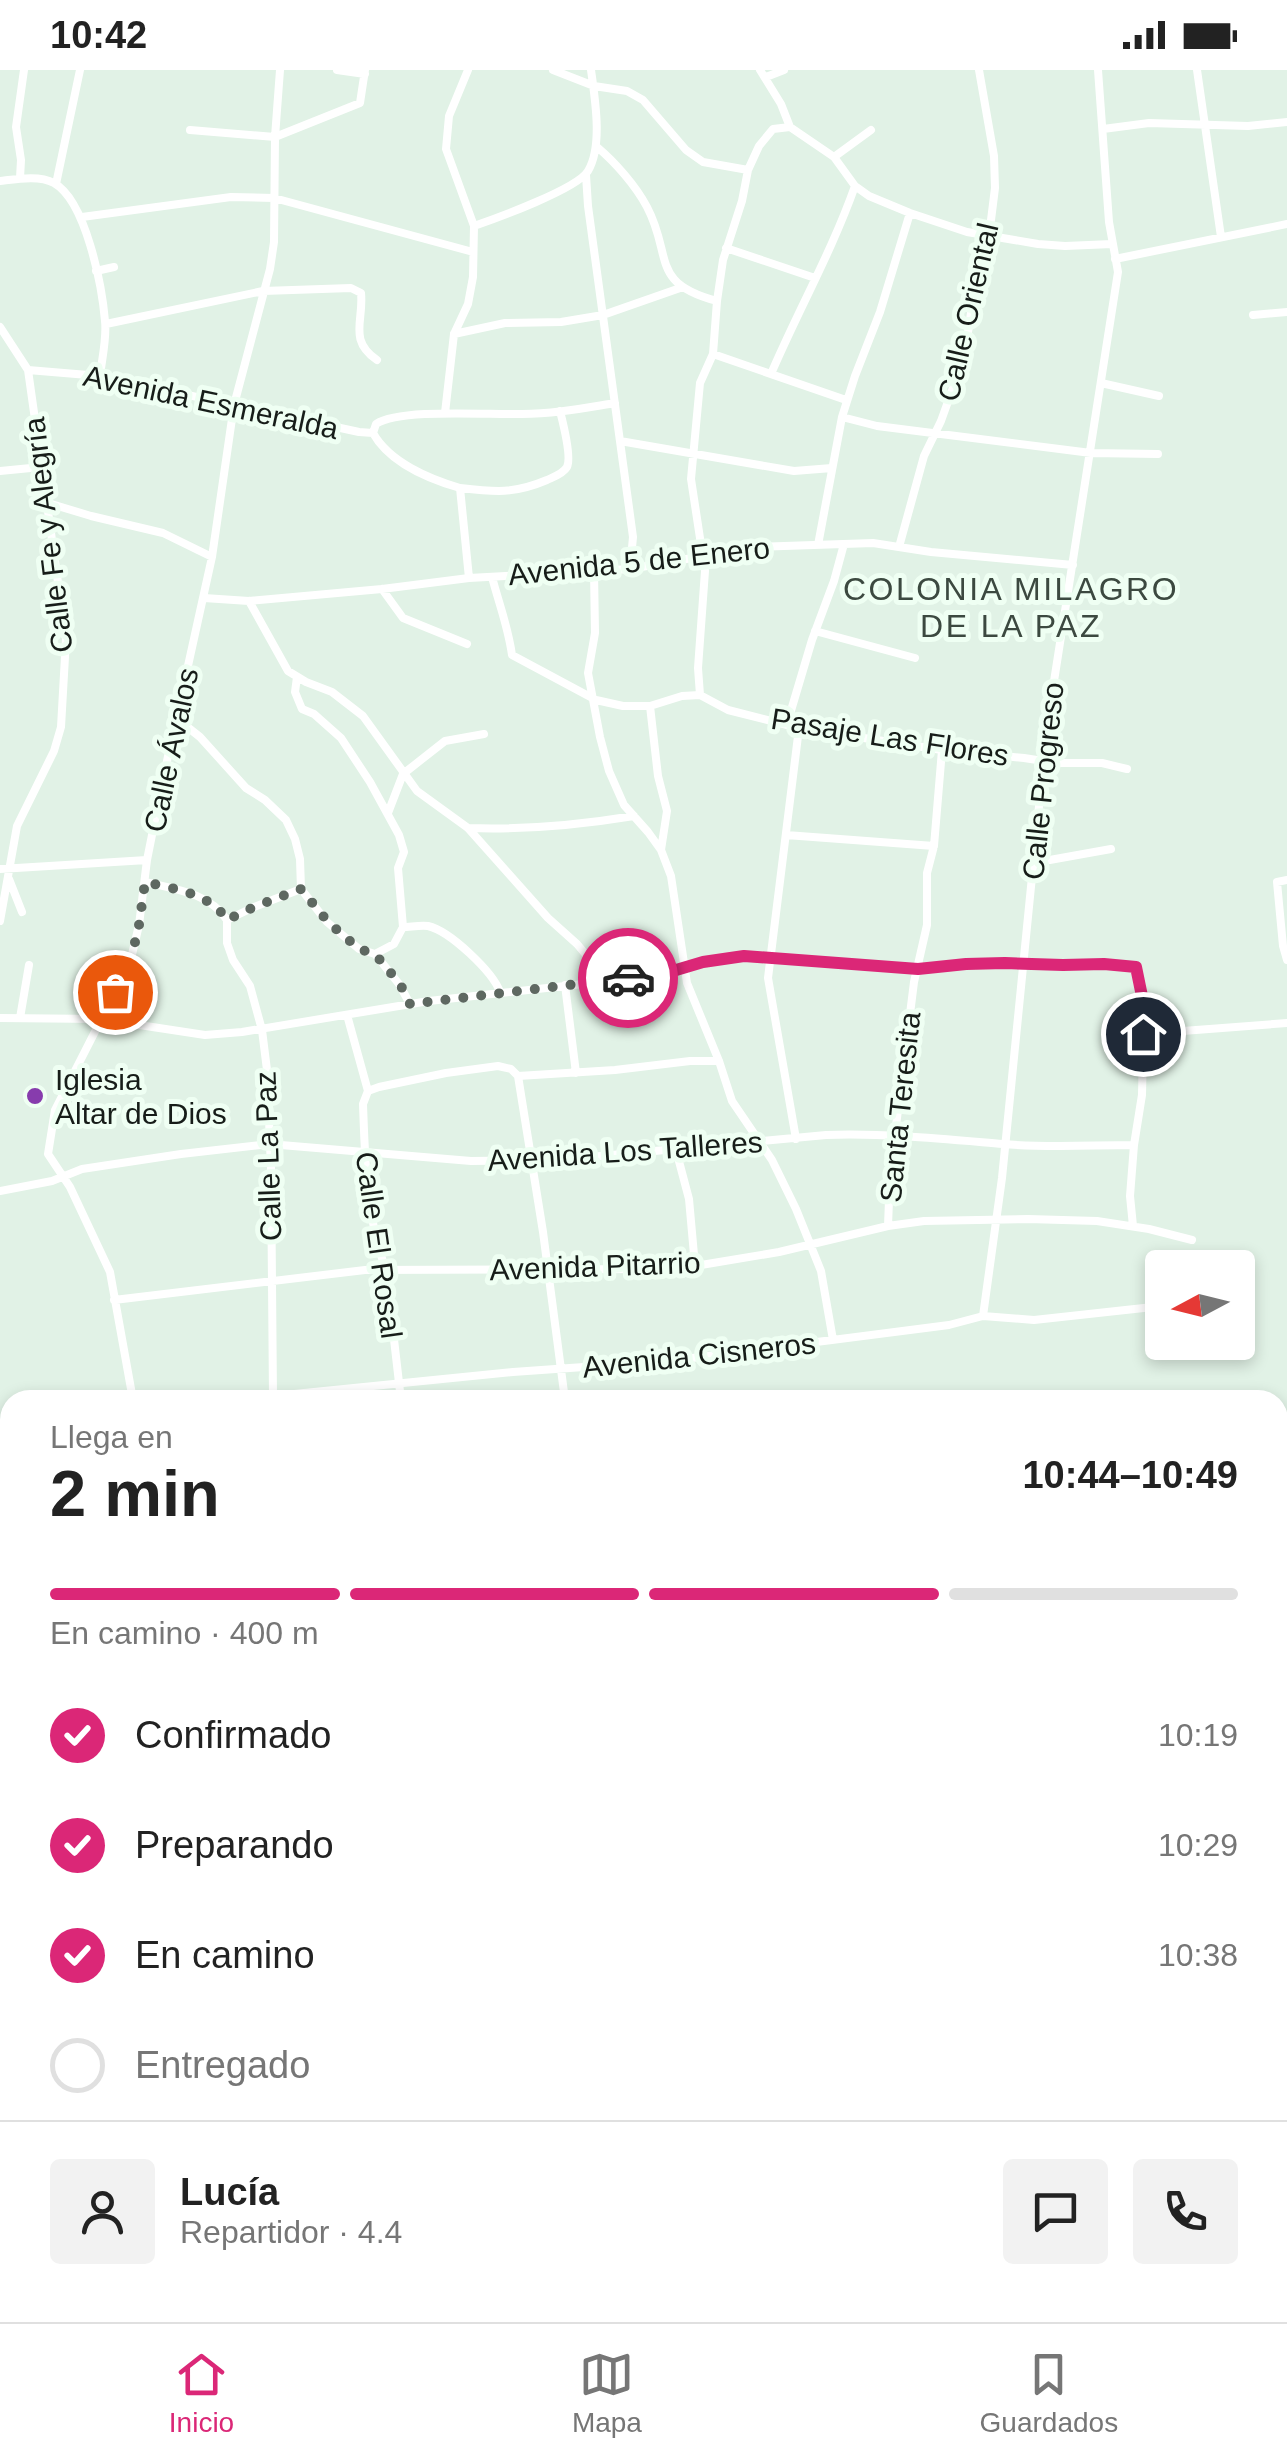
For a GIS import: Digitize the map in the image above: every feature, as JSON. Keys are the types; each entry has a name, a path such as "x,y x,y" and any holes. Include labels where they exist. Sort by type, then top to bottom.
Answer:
{"street":[{"path":"20,178 16,127 24,70"},
{"path":"56,184 80,70"},
{"name":"Calle Ávalos","path":"131,1390 110,1272 48,1154 54,1110 130,964 139,925 147,860 212,557 234,405 270,269 280,70"},
{"path":"190,130 275,137 360,103 365,72 338,70"},
{"path":"445,413 454,334 468,304 473,277 474,226 446,149 448,116 468,70"},
{"path":"553,70 594,86 627,92 642,100 686,150 703,162 748,170"},
{"path":"592,70 597,147 586,175 588,206 633,537 630,569"},
{"path":"784,70 763,73 782,104 790,128"},
{"name":"Calle Oriental","path":"899,547 924,456 964,357 995,188 994,156 978,70"},
{"name":"Calle Progreso","path":"983,1316 1058,645 1118,272 1112,244 1098,70"},
{"path":"1197,70 1221,237"},
{"path":"1103,129 1149,123 1248,126 1287,122"},
{"path":"492,577 508,624 512,655 593,698 623,706 650,706 700,695 698,668 705,571 691,479 700,383 713,354 726,248 748,170 773,129 790,128 834,157 855,186 869,196 966,232 1065,246 1112,244"},
{"path":"834,157 871,130"},
{"path":"597,147 648,210 673,280 692,294 717,300"},
{"path":"474,226 586,175"},
{"path":"0,182 20,178 47,180 70,197 82,217 106,324 100,376"},
{"path":"771,374 838,233 855,186"},
{"path":"82,217 231,197 274,198 474,252"},
{"path":"818,545 846,400 880,312 910,213"},
{"path":"1115,260 1287,224"},
{"path":"726,248 815,278"},
{"path":"96,271 114,267"},
{"path":"106,324 264,291 351,288 361,293 360,341 366,353 377,360"},
{"path":"454,334 506,323 561,322 602,315 683,288"},
{"path":"1253,315 1287,312"},
{"name":"Calle Fe y Alegría","path":"0,327 28,370 66,639 61,727 54,751 17,826 0,921"},
{"path":"713,354 846,400"},
{"name":"Avenida Esmeralda","path":"28,370 100,376 373,433 384,418 560,412 615,403"},
{"path":"1101,383 1159,396"},
{"path":"373,433 388,454 441,482 460,488 514,491 560,474 567,467 560,412"},
{"path":"842,417 877,426 1091,452 1158,454"},
{"path":"620,442 794,471 832,468"},
{"path":"0,472 40,466"},
{"path":"460,488 469,578"},
{"path":"48,503 163,533 212,557"},
{"name":"Avenida 5 de Enero","path":"204,598 249,600 469,578 630,569 754,546 873,543 1073,565"},
{"path":"787,724 844,544"},
{"path":"594,571 594,633 588,673 609,770 624,806 661,850 672,876 687,983 732,1101 772,1160 810,1245 820,1271 833,1340"},
{"path":"382,589 403,618 467,644"},
{"path":"249,600 288,671 332,692 363,716 417,791 468,828 607,980"},
{"path":"815,631 915,658"},
{"path":"297,677 296,692 302,709 314,714 340,738 388,814 404,852 398,868 402,927 394,944 375,954"},
{"name":"Pasaje Las Flores","path":"700,695 728,710 799,728 942,750 1056,763 1102,763 1126,769"},
{"path":"650,706 658,776 667,811 661,850"},
{"path":"176,718 200,737 246,788 286,820 300,859 301,889 328,922 359,949 375,954 400,984 410,1004"},
{"path":"796,1139 768,978 799,728"},
{"path":"388,814 403,774 445,741 484,734"},
{"name":"Santa Teresita","path":"888,1226 890,1174 927,925 927,873 934,846 942,750"},
{"path":"468,828 507,829 634,816"},
{"path":"786,835 934,846"},
{"path":"1033,863 1111,849"},
{"path":"22,912 6,872 147,860"},
{"path":"1287,880 1277,882 1287,960"},
{"path":"145,882 200,896 230,919 301,889"},
{"name":"Calle La Paz","path":"230,919 228,942 233,960 250,986 262,1030 266,1070 272,1390"},
{"path":"402,927 427,926 448,935 496,980 500,992"},
{"path":"0,1018 100,1019 205,1035 262,1030 500,992 656,976 744,956 918,969 966,964 1136,967 1144,1006 1142,1095 1130,1196 1132,1226"},
{"path":"20,1018 29,965"},
{"path":"564,985 576,1074"},
{"name":"Calle El Rosal","path":"347,1015 368,1091 363,1104 365,1150 372,1213 386,1270 400,1390"},
{"path":"1143,1034 1287,1023"},
{"path":"518,1076 719,1061"},
{"path":"368,1091 498,1066 511,1069 518,1076 564,1390"},
{"name":"Avenida Los Talleres","path":"0,1191 52,1181 82,1169 269,1144 471,1161 558,1160 870,1134 1005,1144 1134,1145"},
{"path":"676,1150 689,1199 695,1266"},
{"name":"Avenida Pitarrio","path":"114,1300 364,1270 695,1266 924,1222 1098,1221 1192,1240"},
{"name":"Avenida Cisneros","path":"345,1390 669,1361 949,1324 983,1316 1034,1320 1145,1308"}],"way so far":[{"path":"115,992 130,964 145,882 200,896 220,909 227,920 301,889 328,922 359,949 375,954 400,984 410,1004 628,978"}],"place":[{"name":"Iglesia Altar de Dios","path":"35,1096"}],"district":[{"name":"COLONIA MILAGRO DE LA PAZ","path":"1011,608"}],"route":[{"path":"628,978 656,976 703,962 744,956 918,969 1005,963 1136,967 1144,1006 1143,1034"}]}
